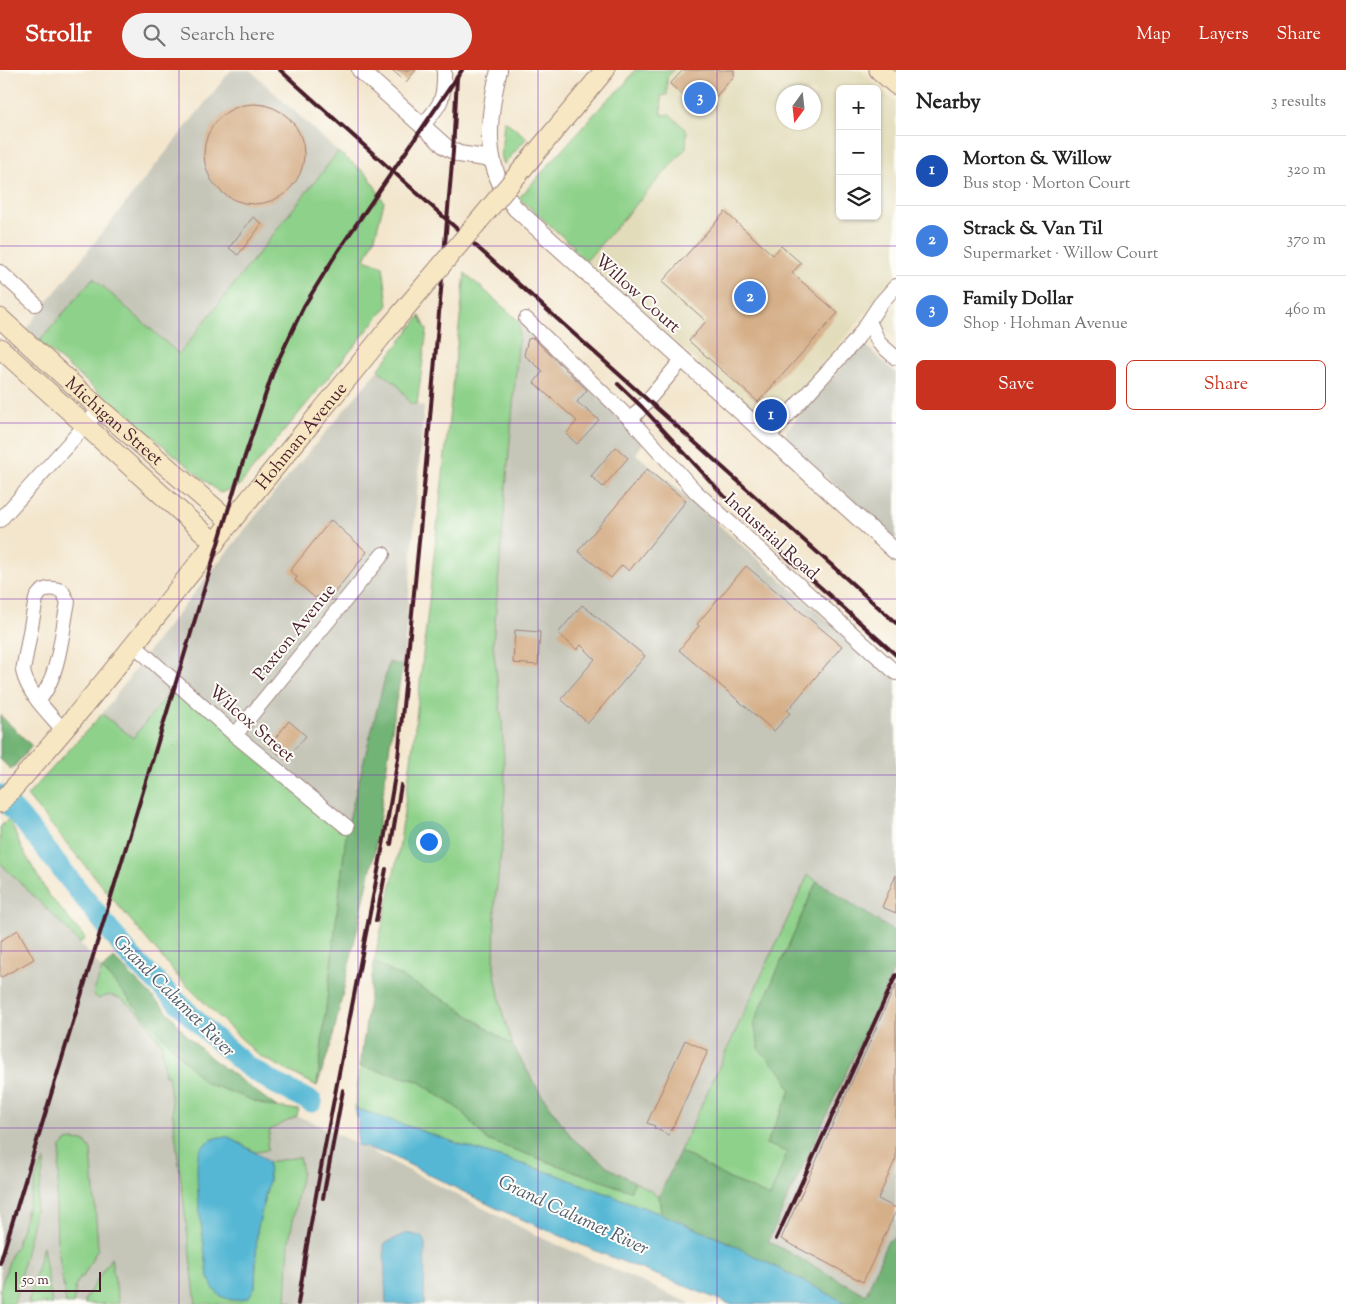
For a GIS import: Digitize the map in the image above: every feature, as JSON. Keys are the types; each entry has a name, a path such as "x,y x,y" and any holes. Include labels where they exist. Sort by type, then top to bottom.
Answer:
{"main road":[{"name":"Hohman Avenue","path":"0,803 25,776 134,645 231,522 388,330 605,70"},
{"path":"879,70 896,85"},
{"name":"Michigan Street","path":"0,318 100,409 231,522"},
{"name":"Michigan Street","path":"0,348 215,543"}],"street":[{"path":"360,70 446,147 452,151 473,157 491,159"},
{"path":"422,126 440,104 444,70"},
{"name":"Willow Court","path":"499,70 494,92 490,142 491,159 501,186 515,208 896,552"},
{"path":"0,272 35,304"},
{"path":"768,437 856,340 868,321 896,286"},
{"name":"Industrial Road","path":"526,319 631,420 696,492 896,672"},
{"path":"868,321 879,342 896,358"},
{"path":"631,420 682,360"},
{"path":"0,520 100,409"},
{"name":"Paxton Avenue","path":"235,735 383,554"},
{"path":"39,700 52,676 68,606 62,591 53,588 46,588 39,593 36,599 23,671 25,681 31,693 63,730"},
{"name":"Wilcox Street","path":"134,645 235,735 347,827"}],"shaded area":[{"path":"231,70 250,70 338,152 178,354 93,278 39,342 26,329"},
{"path":"674,70 860,70 876,85 836,85 836,220 881,220 881,89 896,103 896,278 773,421 762,420 586,261 686,148 662,115 661,95 667,95 667,77"},
{"path":"896,306 896,340 879,325"},
{"path":"520,322 644,441 636,454 896,680 896,933 808,876 659,1196 611,1169 573,1139 539,1091 513,1046 503,1015 494,969 495,900 503,837 505,783 502,723 493,644"},
{"path":"863,343 896,373 896,541 790,444 786,437 786,430"},
{"path":"378,370 397,384 411,404 424,406 403,666 389,663 347,827 177,683 133,739 102,714 160,636 271,497"},
{"path":"0,863 59,921 204,1082 313,1122 540,1237 692,1304 0,1304"},
{"path":"896,965 896,1236 887,1242 867,1295 768,1241"}],"green space":[{"path":"635,70 674,70 667,77 667,95 661,96 662,115 670,114 687,131 686,148 586,261 572,249 574,247 519,198 606,101 624,85"},
{"path":"504,120 527,138 504,164 501,156"},
{"path":"338,152 368,175 384,202 375,237 365,259 383,266 388,305 239,486 220,493 39,342 93,278 179,354"},
{"path":"465,273 520,322 493,644 502,723 505,783 503,837 495,900 494,969 503,1015 513,1046 455,1006 374,962 399,850 414,737"},
{"path":"420,316 427,330 417,404 411,404 397,384 378,370"},
{"path":"389,662 403,666 396,701 375,851 332,1041 317,1086 347,827"},
{"path":"177,683 347,827 317,1086 258,1055 179,978 27,796 102,714 133,738"},
{"path":"0,715 32,746 11,770 0,759"},
{"path":"9,818 21,847 48,894 85,938 80,944 0,863 0,827"},
{"path":"808,875 817,881 754,1023 760,1051 783,1074 791,1091 766,1144 788,1152 770,1197 728,1178 680,1151"},
{"path":"817,881 896,933 896,965 768,1241 866,1295 887,1242 896,1236 896,1304 848,1304 725,1241 661,1214 659,1196 680,1151 728,1178 770,1197 787,1152 766,1144 791,1091 783,1074 760,1051 754,1023"},
{"path":"114,958 170,1014 187,1036 211,1058 277,1107 268,1106 204,1082 102,969"},
{"path":"374,962 455,1006 513,1046 539,1091 573,1139 611,1169 635,1182 630,1191 487,1140 460,1110 418,1081 360,1066"},
{"path":"102,969 204,1082 268,1106 299,1110 297,1116 270,1130 267,1143 268,1150 255,1152 229,1137 205,1251 208,1276 255,1287 257,1231 269,1180 268,1162 299,1157 302,1172 289,1241 286,1301 292,1302 292,1304 196,1304 168,1074 165,1075 161,1043 142,1016 122,999 109,995 98,999 93,994"},
{"path":"360,1066 418,1081 460,1110 487,1140 630,1191 635,1182 659,1196 661,1214 554,1174 355,1108"},
{"path":"67,1141 84,1141 91,1150 98,1248 83,1277 80,1276 75,1288 73,1304 66,1304 57,1242 56,1205 61,1147"},
{"path":"45,1160 14,1304 0,1304 0,1289 12,1252 16,1247 39,1169"},
{"path":"43,1246 52,1304 28,1304"},
{"path":"111,1258 119,1304 85,1304 85,1299"}],"water":[{"path":"355,1108 554,1174 661,1214 725,1241 848,1304 730,1304 591,1249 496,1208 390,1155 357,1145 358,1122"},
{"path":"219,1137 229,1137 268,1162 269,1180 257,1231 255,1287 249,1297 240,1300 231,1300 220,1296 213,1288 208,1275 202,1230 198,1191 198,1159 200,1150 204,1145"},
{"path":"406,1233 423,1237 425,1243 424,1304 386,1304 384,1244"}],"building":[{"path":"392,70 416,70 406,82"},
{"path":"683,70 734,70 734,76 702,112 670,84"},
{"path":"254,104 273,108 289,119 300,135 304,154 300,173 289,189 273,200 254,204 235,200 219,189 208,173 204,154 208,135 219,119 235,108"},
{"path":"725,212 773,255 781,246 801,263 792,273 838,313 758,402 689,341 706,321 662,282"},
{"path":"253,217 262,224 238,255 229,248"},
{"path":"533,338 587,390 577,402 599,420 577,444 566,434 577,421 534,383 543,371 524,355 528,339"},
{"path":"616,447 628,458 603,487 591,476"},
{"path":"647,469 686,501 629,571 622,565 611,578 578,551"},
{"path":"331,520 367,552 326,603 317,596 315,598 295,580 297,577 290,571"},
{"path":"746,566 842,646 787,711 790,713 774,731 679,650 699,626 697,624"},
{"path":"582,605 645,656 588,723 561,699 595,659 581,645 577,650 558,633"},
{"path":"515,630 540,632 538,665 513,663"},
{"path":"289,721 306,736 285,760 269,746"},
{"path":"896,875 896,913 882,907"},
{"path":"18,930 34,959 0,978 0,941"},
{"path":"896,984 896,1158 878,1199 896,1208 896,1211 863,1282 781,1239"},
{"path":"685,1040 708,1051 669,1135 647,1123"}],"waterway":[{"name":"Grand Calumet River","path":"0,795 21,818 131,957 212,1036 247,1066 276,1084 312,1102"}],"railway":[{"path":"280,70 896,623"},
{"path":"0,1263 240,471 274,369 304,306 338,251 462,70"},
{"path":"298,1304 324,1151 398,758 422,510 453,151 457,78"},
{"path":"618,384 642,407 750,524 896,655"},
{"path":"391,844 401,785"},
{"path":"376,921 386,869"},
{"path":"776,1239 896,975"},
{"path":"323,1198 343,1090"}],"place":[{"name":"Family Dollar","path":"700,98"},
{"name":"Strack & Van Til","path":"750,297"},
{"name":"Morton & Willow","path":"771,415"}]}
